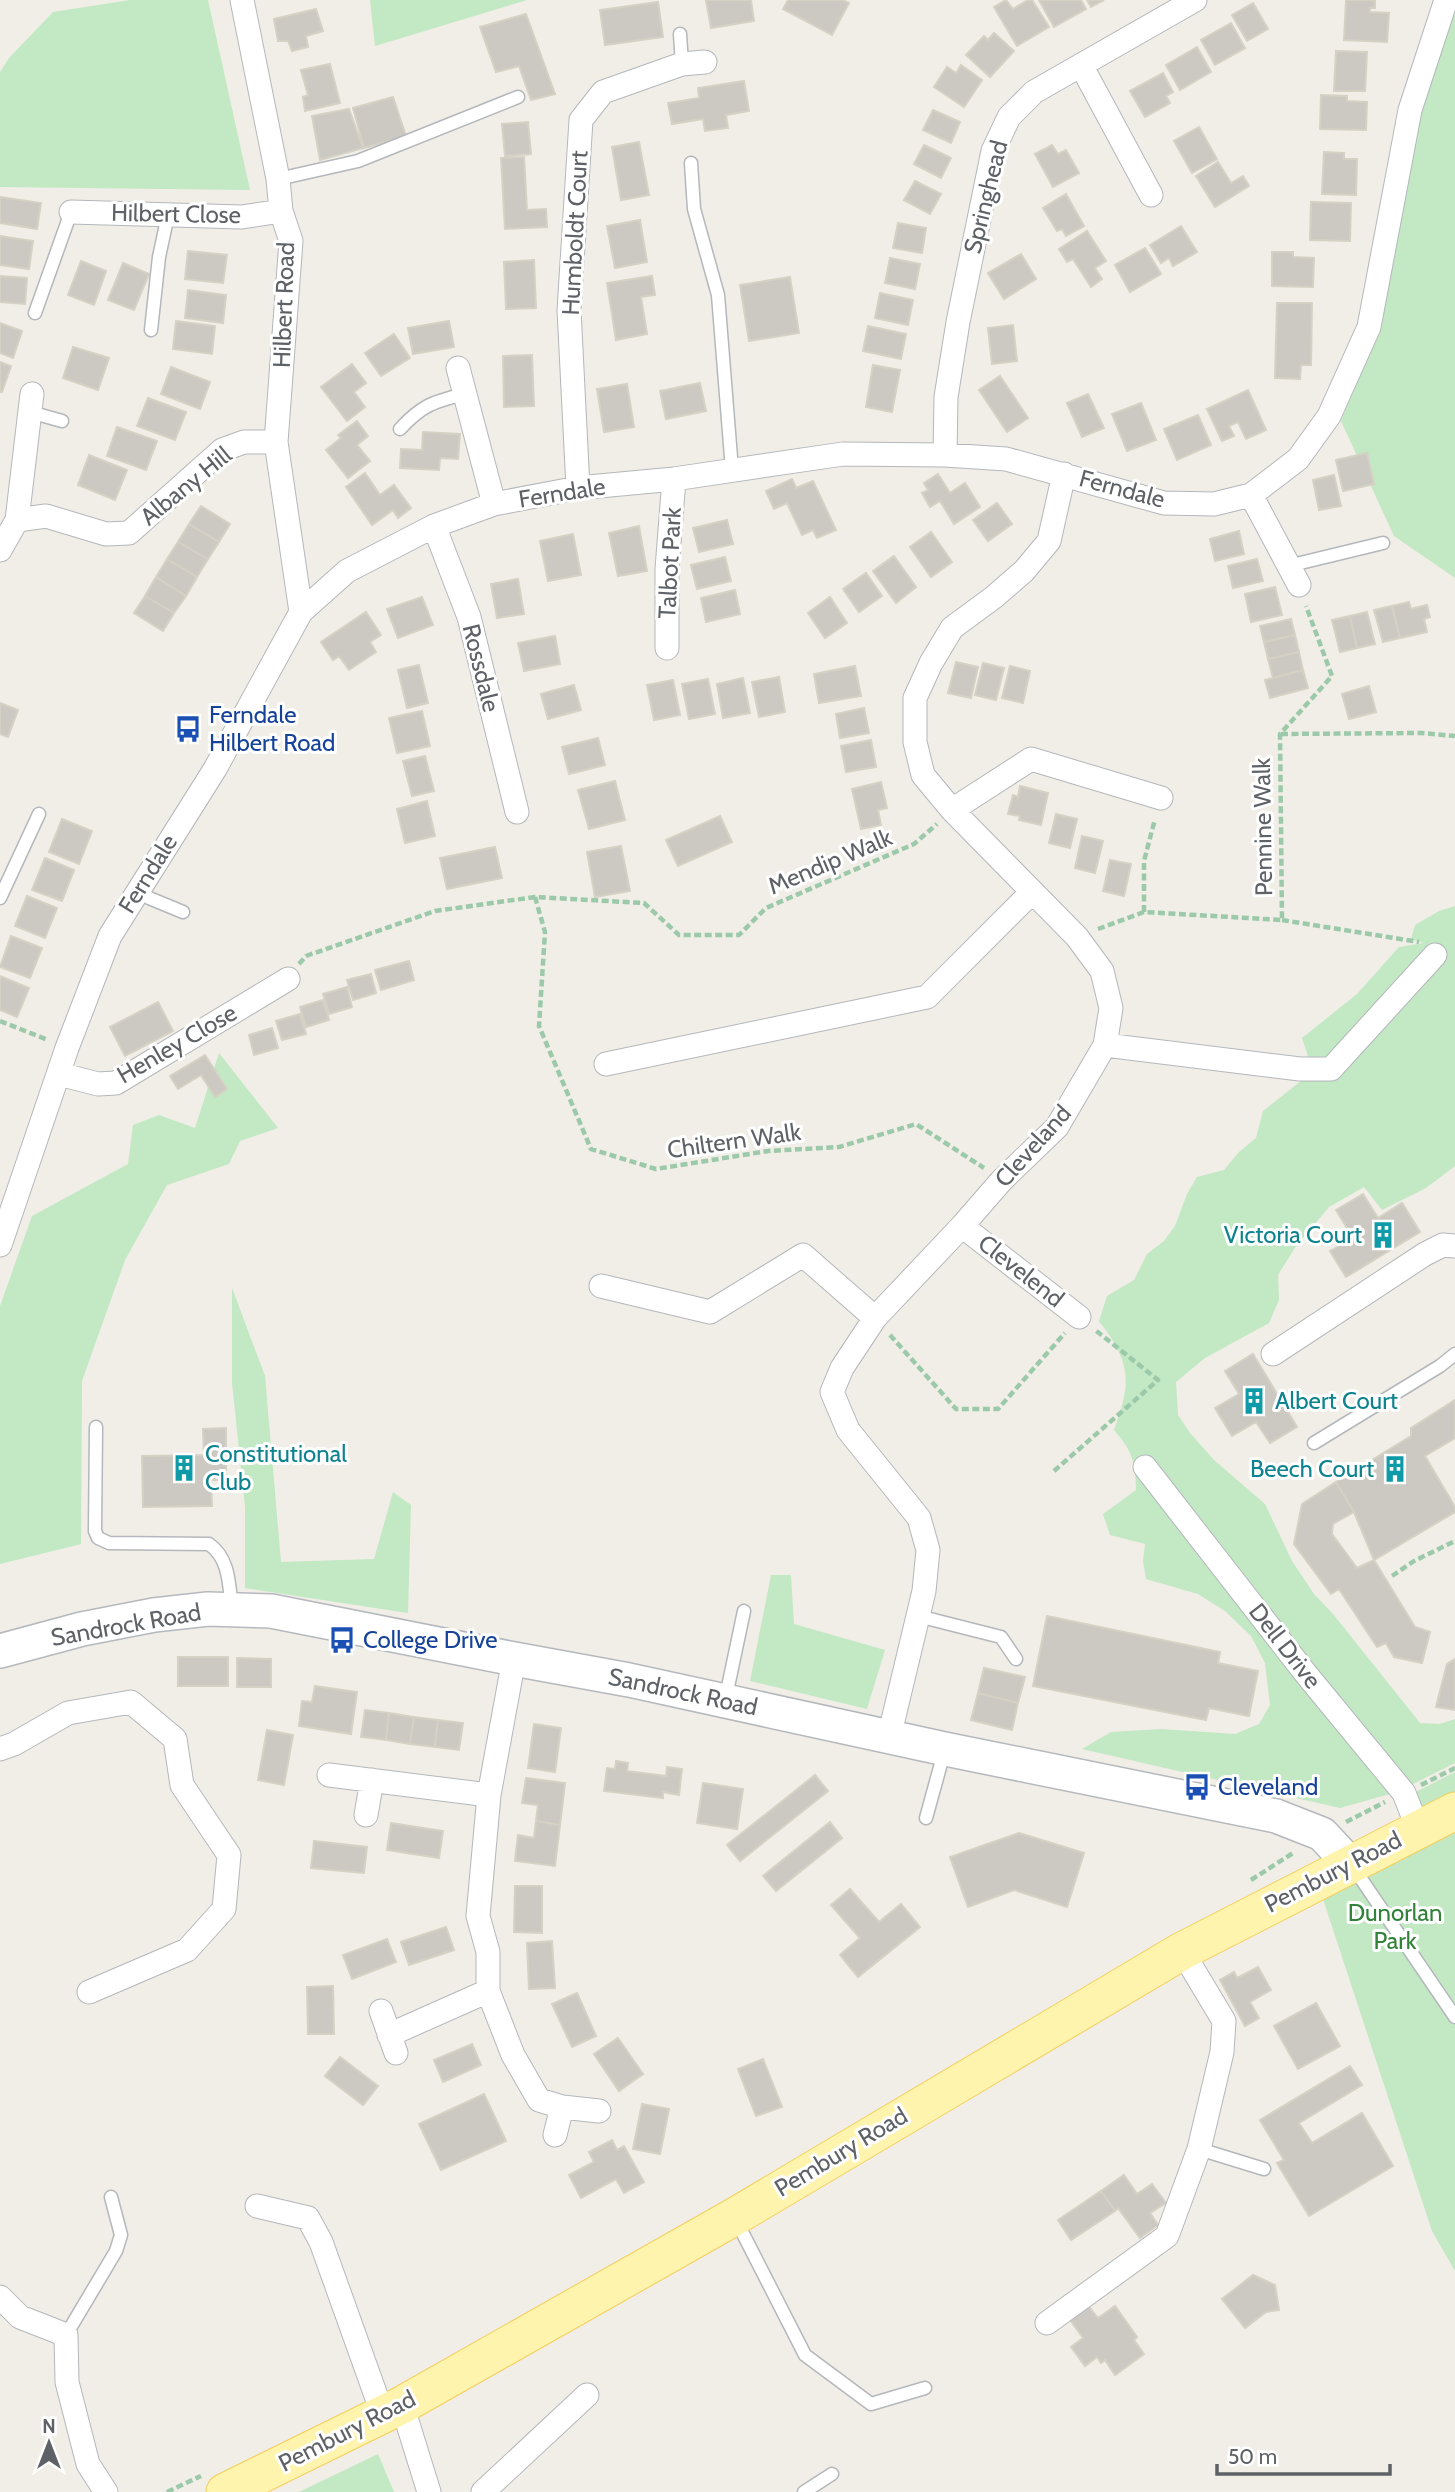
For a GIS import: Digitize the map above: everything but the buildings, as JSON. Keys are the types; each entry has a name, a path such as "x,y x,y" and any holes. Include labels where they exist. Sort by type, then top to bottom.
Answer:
{"main road":[{"name":"Pembury Road","path":"225,2492 392,2410 734,2217 1182,1951 1455,1811"}],"street":[{"name":"Hilbert Road","path":"242,0 278,180 281,211 291,241 276,442 301,612"},
{"name":"Springhead","path":"946,455 946,397 958,322 993,151 1009,117 1034,92 1195,0"},
{"name":"Ferndale","path":"0,1245 66,1048 110,936 215,769 301,612 347,571 434,526 494,504 578,488 674,479 843,453 1006,459 1164,503 1213,504 1251,495 1298,459 1329,415 1369,327 1410,110 1446,0"},
{"name":"Humboldt Court","path":"578,488 569,310 581,120 603,92 682,64 705,62"},
{"path":"1082,65 1151,195"},
{"name":"Hilbert Close","path":"71,212 242,218 281,211"},
{"name":"Ferndale","path":"458,368 494,504"},
{"path":"0,550 17,520 31,403"},
{"name":"Albany Hill","path":"17,520 47,516 106,534 129,533 222,450 244,442 276,442"},
{"name":"Cleveland","path":"889,1737 924,1591 928,1550 919,1518 848,1430 832,1392 842,1368 875,1318 1002,1180 1056,1127 1105,1045 1111,1008 1102,971 1077,937 952,810 923,775 915,742 915,698 951,628 995,597 1024,571 1049,541 1064,474"},
{"name":"Talbot Park","path":"667,648 667,569 674,479"},
{"path":"1251,495 1293,575"},
{"name":"Rossdale","path":"434,526 469,617 517,812"},
{"path":"952,810 1031,759 1161,798"},
{"path":"606,1064 927,997 1032,892"},
{"path":"1105,1045 1300,1069 1331,1069 1431,949"},
{"name":"Henley Close","path":"59,1074 98,1084 116,1083 288,979"},
{"name":"Clevelend","path":"962,1226 1079,1317"},
{"path":"1273,1354 1425,1254 1443,1245 1455,1246"},
{"path":"601,1286 710,1312 803,1255 875,1318"},
{"name":"Dell Drive","path":"1145,1467 1306,1674 1404,1793 1418,1829"},
{"name":"Sandrock Road","path":"0,1651 82,1629 154,1615 208,1609 271,1611 514,1660 601,1674 945,1749 1276,1816 1322,1835 1350,1864"},
{"path":"514,1660 489,1795 478,1916 488,1952 488,1991 513,2055 539,2100 562,2107 599,2111"},
{"path":"0,1749 14,1744 68,1713 131,1702 175,1738 182,1785 229,1855 224,1909 187,1950 89,1992"},
{"path":"328,1775 489,1795"},
{"path":"366,1815 372,1780"},
{"path":"1047,2323 1167,2236 1199,2149 1222,2053 1224,2021 1182,1951"},
{"path":"381,2011 393,2044 488,1991"},
{"path":"555,2135 562,2107"},
{"path":"257,2206 309,2218 429,2492"},
{"path":"0,2297 20,2317 66,2335 67,2382 88,2464 106,2492"},
{"path":"483,2492 587,2395"}],"lane":[{"path":"680,34 682,64"},
{"path":"278,180 358,161 518,97"},
{"path":"691,163 694,209 718,295 733,470"},
{"path":"35,313 71,212"},
{"path":"151,330 159,257 168,215"},
{"path":"400,429 418,410 440,400 464,394"},
{"path":"31,403 62,421"},
{"path":"1293,575 1382,543"},
{"path":"0,898 38,814"},
{"path":"139,888 149,898 183,912"},
{"path":"1314,1443 1440,1366 1455,1354"},
{"path":"96,1427 95,1531 98,1538 109,1543 209,1544 220,1552 226,1567 232,1610"},
{"path":"725,1701 744,1611"},
{"path":"918,1616 1001,1637 1016,1659"},
{"path":"926,1818 945,1749"},
{"path":"1350,1864 1455,2017"},
{"path":"1199,2149 1264,2169"},
{"path":"66,2335 116,2250 121,2235 111,2197"},
{"path":"734,2217 805,2355 871,2404 925,2388"},
{"path":"804,2492 832,2474"}],"path":[{"name":"Pennine Walk","path":"1077,937 1144,912 1282,920 1280,734 1332,676 1293,575"},
{"name":"Pennine Walk","path":"1280,734 1421,733 1455,736"},
{"path":"1144,912 1144,861 1161,798"},
{"name":"Mendip Walk","path":"288,979 306,956 435,911 535,897 644,903 679,935 738,935 766,908 914,844 952,810"},
{"name":"Chiltern Walk","path":"535,897 545,932 539,1026 591,1149 656,1169 768,1150 839,1147 916,1124 1002,1180"},
{"path":"1282,920 1431,949"},
{"path":"0,1021 66,1048"},
{"path":"875,1318 956,1409 998,1409 1079,1317 1158,1380 1054,1471"},
{"path":"1392,1576 1414,1561 1455,1541"},
{"path":"1240,1887 1322,1835"}],"green space":[{"path":"130,0 208,0 250,190 0,187 0,72 9,58 53,12"},
{"path":"370,0 527,0 375,46"},
{"path":"1455,0 1455,578 1394,536 1341,421 1379,321 1417,110"},
{"path":"1455,906 1455,1166 1426,1188 1382,1210 1364,1187 1329,1207 1296,1246 1278,1275 1279,1300 1269,1323 1205,1358 1176,1382 1178,1415 1190,1433 1214,1460 1265,1504 1292,1561 1314,1594 1420,1723 1440,1724 1455,1719 1455,1763 1397,1792 1340,1808 1082,1749 1111,1732 1161,1729 1235,1734 1259,1724 1270,1705 1265,1663 1251,1636 1225,1611 1198,1594 1146,1579 1143,1561 1145,1544 1110,1535 1103,1514 1136,1490 1132,1457 1114,1430 1126,1385 1123,1361 1110,1335 1099,1321 1107,1296 1134,1280 1147,1254 1164,1241 1175,1226 1187,1194 1197,1177 1224,1170 1239,1152 1256,1138 1263,1111 1301,1081 1310,1062 1302,1038 1357,994 1399,947 1424,943 1411,939 1415,925 1439,911"},
{"path":"219,1053 278,1128 240,1141 229,1164 167,1185 125,1260 82,1381 81,1544 0,1564 0,1306 32,1216 128,1164 133,1125 159,1115 195,1128"},
{"path":"232,1288 265,1376 281,1562 374,1559 393,1492 411,1505 408,1613 245,1588 245,1507 232,1383"},
{"path":"771,1575 791,1575 794,1624 885,1650 867,1709 750,1681"},
{"path":"1455,1772 1455,1794 1415,1814 1408,1796"},
{"name":"Dunorlan Park","path":"1455,1827 1455,2271 1432,2231 1322,1896"},
{"path":"378,2454 394,2492 299,2492"}],"place":[{"name":"Ferndale Hilbert Road","path":"188,729"},
{"name":"Victoria Court","path":"1383,1235"},
{"name":"Albert Court","path":"1254,1401"},
{"name":"Constitutional Club","path":"184,1468"},
{"name":"Beech Court","path":"1395,1469"},
{"name":"College Drive","path":"342,1640"},
{"name":"Cleveland","path":"1197,1787"}]}
